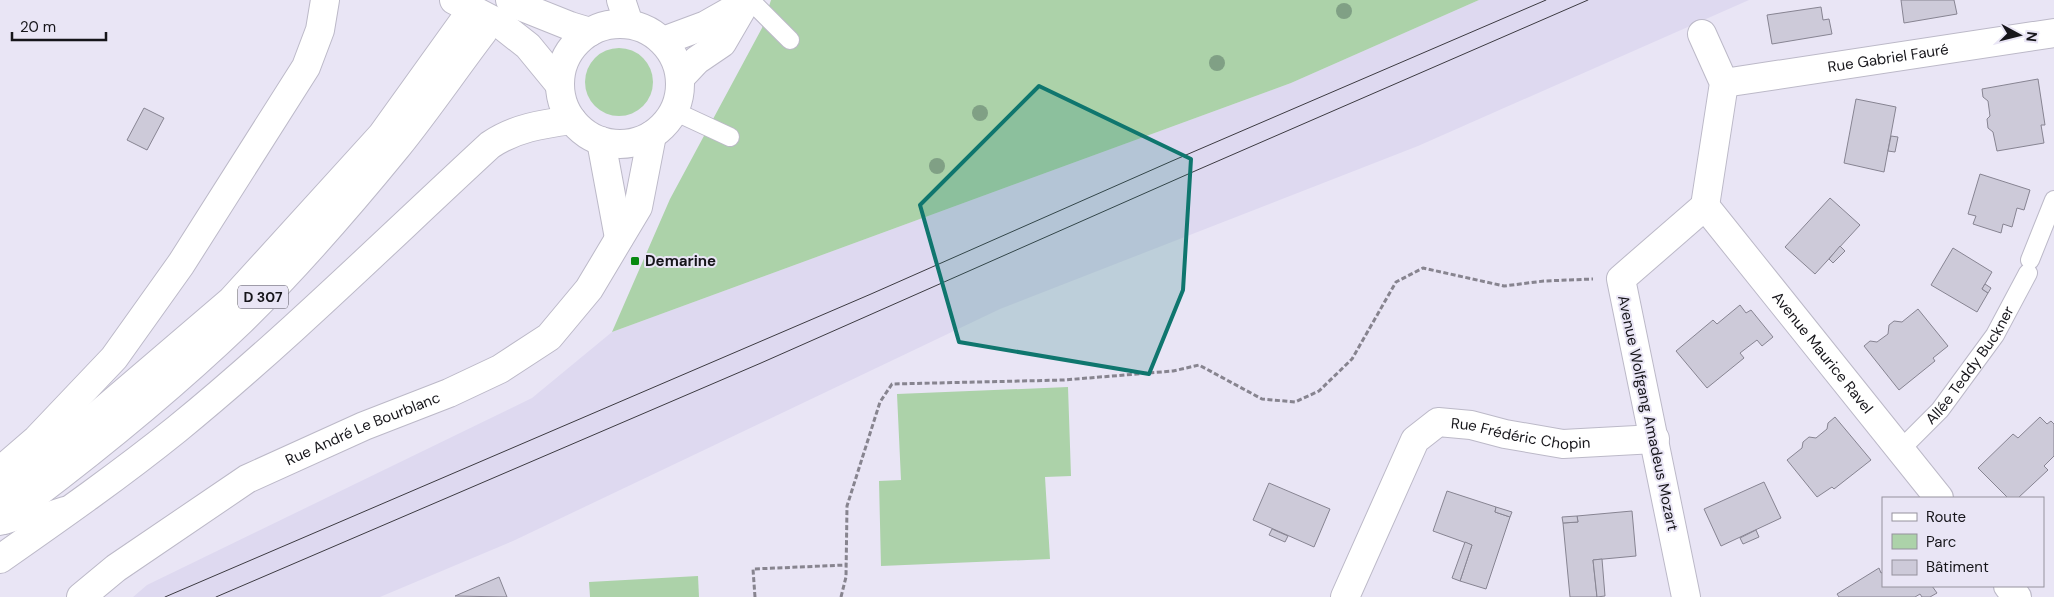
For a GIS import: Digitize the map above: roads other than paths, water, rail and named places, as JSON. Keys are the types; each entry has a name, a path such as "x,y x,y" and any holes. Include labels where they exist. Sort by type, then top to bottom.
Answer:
{"street":[{"path":"0,471 37,439 114,358 180,264 306,67 320,30 325,0"},
{"path":"510,0 590,32"},
{"path":"663,41 706,25 747,1"},
{"path":"680,78 697,60 722,43 747,1"},
{"path":"625,12 663,41 675,58 680,78 680,95 674,111 665,125 652,135 635,142 618,144 601,141 584,132 572,120 563,103 560,85 562,66 569,52 578,41 590,32 609,24 625,12"},
{"path":"468,17 500,24 528,46 560,85"},
{"name":"D 307","path":"0,492 51,455 231,301 382,135 468,17"},
{"name":"D 307","path":"0,521 62,475 153,401 241,320 313,245 398,146 468,17"},
{"name":"Rue Gabriel Fauré","path":"1724,83 2054,33"},
{"path":"1702,34 1724,83 1705,206"},
{"path":"0,559 88,498 177,429 258,358 490,144 504,135 526,127 572,120"},
{"name":"Rue André Le Bourblanc","path":"80,597 116,568 247,479 364,426 449,393 500,369 549,337 589,289 638,206 652,135"},
{"path":"601,141 619,238"},
{"name":"Avenue Wolfgang Amadeus Mozart","path":"1686,597 1621,278 1705,206"},
{"name":"Avenue Maurice Ravel","path":"1705,206 1938,497"},
{"name":"Rue Frédéric Chopin","path":"1345,597 1415,440 1438,422 1471,425 1505,434 1563,444 1655,439"},
{"path":"2009,587 2017,597"}],"lane":[{"path":"747,1 790,40"},
{"path":"674,111 730,137"},
{"name":"Allée Teddy Buckner","path":"1901,449 1940,410 1995,334 2029,267 2054,200"},
{"path":"0,527 88,498"}],"tram line":[{"path":"165,597 871,294 1172,161 1546,0"},
{"path":"216,597 761,363 1588,0"}],"place":[{"name":"Demarine","path":"635,261"}]}
